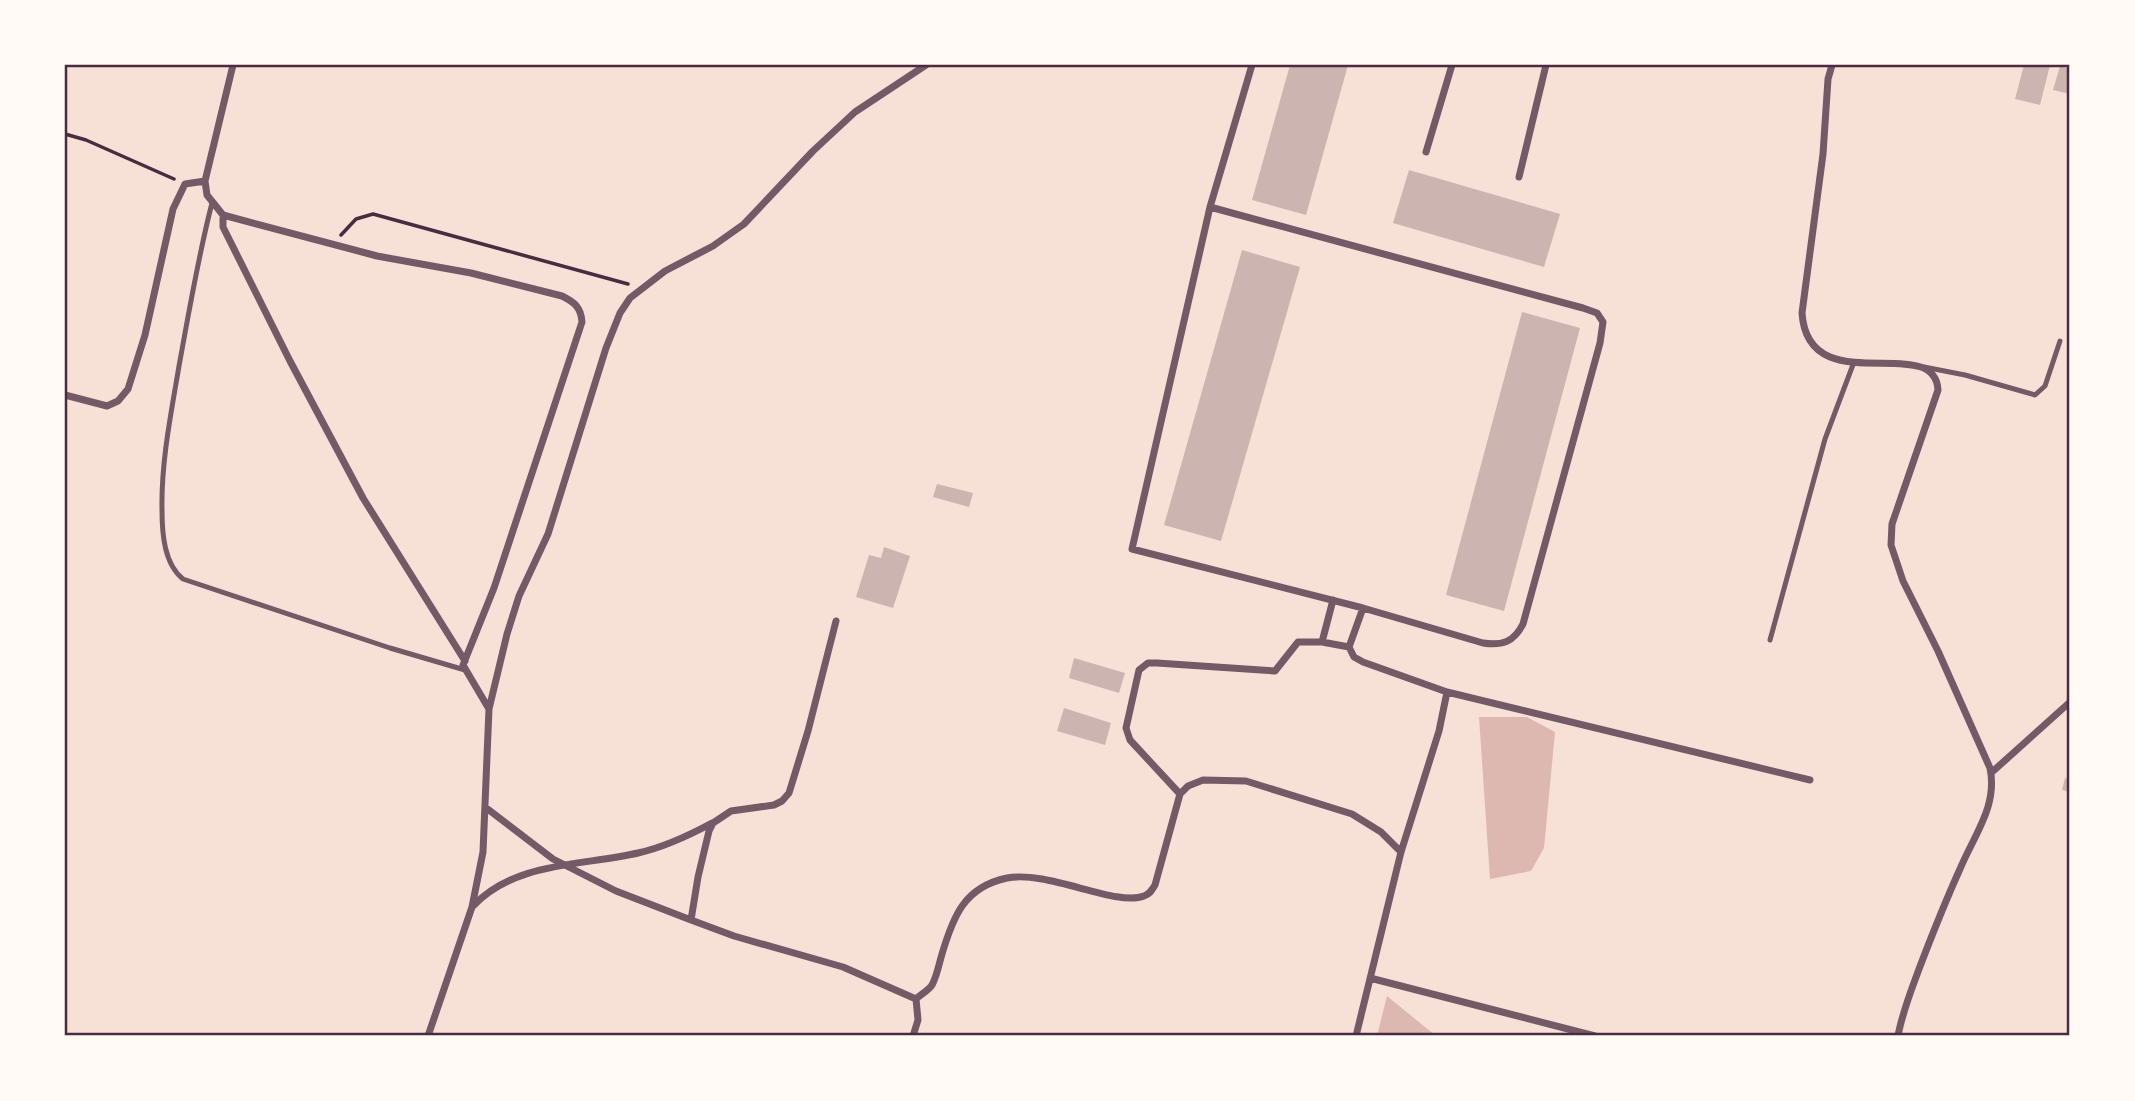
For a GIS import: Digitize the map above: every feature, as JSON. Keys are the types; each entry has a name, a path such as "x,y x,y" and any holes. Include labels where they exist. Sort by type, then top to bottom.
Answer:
{"street":[{"path":"233,65 205,181 207,195 223,215 377,256 471,273 562,296 581,311 582,322 495,588 465,661 465,670 488,709"},
{"path":"429,1036 472,907 483,852 488,709 506,634 519,596 548,534 620,313 630,298 665,271 713,246 744,224 813,151 855,112 926,65"},
{"path":"1210,207 1583,308 1597,313 1604,322 1527,611 1518,633 1510,641 1498,645 1483,643 1363,608 1132,549 1210,207 1252,65"},
{"path":"1426,152 1452,65"},
{"path":"1519,177 1546,65"},
{"path":"1832,65 1802,313 1803,328 1808,341 1824,354 1844,362 1914,364 1934,374 1938,390 1892,524 1891,545 1903,581 1938,651 1993,784 1991,801 1980,832 1965,856 1936,925 1904,1011 1898,1036"},
{"path":"65,395 107,406 118,401 128,389 145,335 173,209 185,184 205,181"},
{"path":"223,215 223,227 363,498 465,661"},
{"path":"1322,642 1333,600"},
{"path":"1363,608 1349,647 1354,657 1363,662 1447,692 1810,780"},
{"path":"472,907 501,883 528,873 564,864 637,854 676,842 731,811 774,805 782,801 789,793 808,731 836,621"},
{"path":"1180,794 1130,740 1126,728 1139,670 1148,663 1157,663 1275,671 1298,642 1322,642 1349,647"},
{"path":"1356,1036 1401,852 1438,731 1447,692"},
{"path":"1991,774 2070,702"},
{"path":"916,999 931,987 950,924 958,908 974,893 993,882 1010,877 1033,877 1115,896 1133,898 1149,894 1155,885 1180,794 1188,786 1203,780 1246,781 1352,814 1381,832 1401,852"},
{"path":"485,807 564,864 616,891 734,936 843,967 916,999"},
{"path":"691,920 698,877 713,823"},
{"path":"1370,978 1595,1036"},
{"path":"913,1036 918,1020 916,999"}],"lane":[{"path":"212,203 198,257 166,440 162,510 165,544 173,571 183,579 465,670"},
{"path":"1924,367 2035,394 2045,386 2060,341"},
{"path":"1770,640 1825,439 1854,362"}],"path":[{"path":"65,134 86,140 185,184"},
{"path":"332,244 356,219 373,214 642,288"}],"shaded area":[{"path":"1479,717 1527,717 1555,732 1544,848 1531,871 1490,879"},
{"path":"1387,996 1436,1036 1377,1036"}],"building":[{"path":"1290,65 1348,65 1306,215 1252,200"},
{"path":"2024,65 2050,65 2040,105 2015,99"},
{"path":"2060,66 2070,69 2070,94 2053,90"},
{"path":"1409,170 1560,214 1544,267 1393,223"},
{"path":"1242,250 1300,267 1221,541 1164,525"},
{"path":"1522,312 1580,328 1504,611 1446,595"},
{"path":"937,484 973,493 969,507 933,497"},
{"path":"884,547 910,556 893,608 856,597 869,555 881,558"},
{"path":"1074,658 1125,673 1119,693 1069,678"},
{"path":"1064,708 1111,723 1105,745 1057,731"},
{"path":"2065,778 2070,780 2070,792 2062,790"}]}
